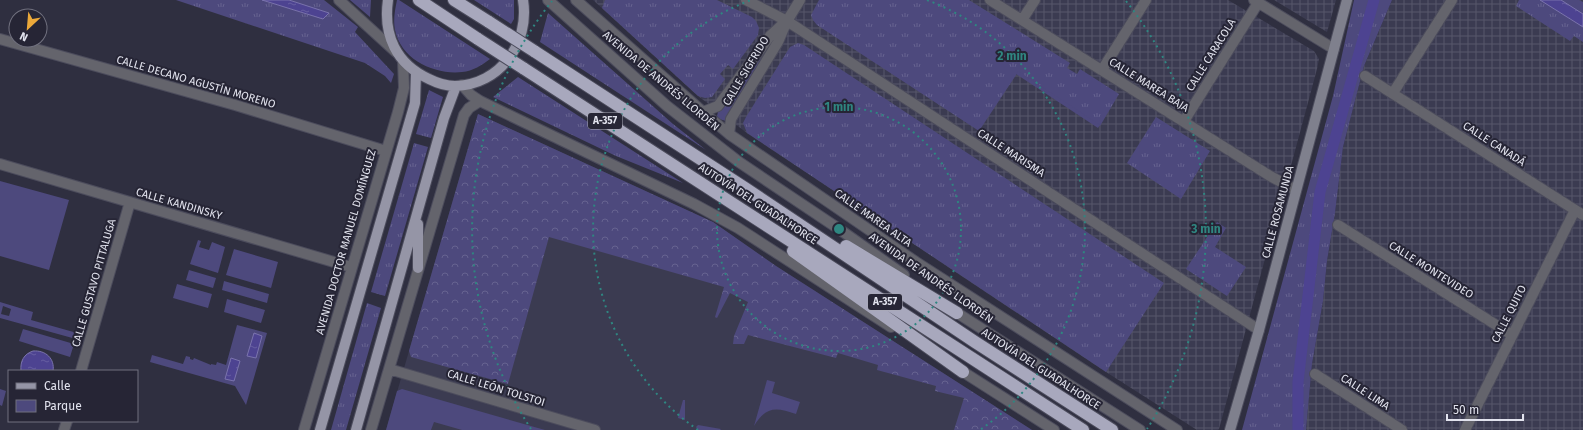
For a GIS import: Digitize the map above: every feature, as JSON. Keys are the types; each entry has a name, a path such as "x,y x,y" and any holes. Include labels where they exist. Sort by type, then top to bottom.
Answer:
{"highway":[{"name":"AUTOVÍA DEL GUADALHORCE","path":"454,0 745,188 975,342 1112,430"},
{"name":"AUTOVÍA DEL GUADALHORCE","path":"422,2 1084,430"},
{"path":"687,174 804,260 963,372"},
{"path":"745,188 782,207 928,297 957,313"}],"main road":[{"path":"388,0 386,12 387,25 396,52 416,73 437,83 459,86 489,76 501,68 512,56 518,45 523,30 523,0"},
{"name":"CALLE ROSAMUNDA","path":"1230,430 1259,330 1347,0"},
{"path":"320,430 416,103 416,73"},
{"path":"356,430 446,112 459,86"},
{"path":"418,212 418,268"}],"street":[{"path":"339,0 396,52"},
{"name":"AVENIDA DE ANDRÉS LLORDÉN","path":"548,0 667,106 740,162 839,229 957,313 1140,430"},
{"name":"CALLE MAREA ALTA","path":"576,0 729,134 916,262 1177,430"},
{"name":"CALLE MARISMA","path":"746,0 787,20 1259,330"},
{"name":"CALLE SIGFRIDO","path":"729,134 731,119 778,42 787,20 800,0"},
{"name":"CALLE MAREA BAJA","path":"990,0 1184,120 1270,176 1296,190"},
{"path":"1022,20 1035,0"},
{"path":"1102,70 1146,0"},
{"path":"1393,93 1452,0"},
{"path":"1256,2 1334,49"},
{"name":"CALLE CARACOLA","path":"1184,120 1256,2"},
{"name":"CALLE SIGFRIDO","path":"703,112 718,106 770,36 787,20"},
{"name":"CALLE DECANO AGUSTÍN MORENO","path":"0,39 235,105 386,151"},
{"name":"AVENIDA DOCTOR MANUEL DOMÍNGUEZ","path":"304,430 398,112 404,88 403,60"},
{"name":"CALLE CANADÁ","path":"1365,76 1579,212"},
{"path":"459,86 480,101 694,204 738,228 1054,430"},
{"path":"371,430 464,116 469,108 480,101"},
{"name":"CALLE KANDINSKY","path":"0,164 352,267"},
{"name":"CALLE GUSTAVO PITTALUGA","path":"80,370 130,202"},
{"name":"CALLE QUITO","path":"1465,430 1512,334 1579,212"},
{"name":"CALLE MONTEVIDEO","path":"1338,225 1512,334"},
{"name":"CALLE LEÓN TOLSTOI","path":"390,369 595,430"},
{"name":"CALLE LIMA","path":"1315,374 1402,430"}],"shaded area":[{"path":"593,0 1228,0 1314,51 1319,59 1317,69 1292,162 1280,199 1219,429 1197,430 1106,372 747,133 698,96"},
{"path":"1274,0 1336,0 1327,32"},
{"path":"1392,0 1583,0 1583,430 1306,430 1312,364 1323,301 1343,147 1364,66"},
{"path":"478,114 713,222 776,266 1032,430 386,430"}],"green space":[{"path":"176,0 262,0 323,19 328,13 289,0 324,0 358,27 355,32 394,74 391,83 385,76 365,63"},
{"path":"350,0 371,0 370,17"},
{"path":"397,0 490,59 474,69 462,72 441,71 421,63 404,50 398,41 394,22"},
{"path":"474,0 514,0 514,19 511,24"},
{"path":"605,0 717,0 752,17 756,21 759,28 758,35 733,69 728,65 720,74 725,79 712,97 705,98 698,96 602,8"},
{"path":"819,0 969,0 1070,63 1067,68 1077,74 1080,69 1119,94 1100,126 1018,72 979,131 817,25 811,15"},
{"path":"1354,0 1392,0 1364,66 1343,147 1323,301 1312,364 1306,430 1242,430 1333,96"},
{"path":"1519,0 1540,0 1583,27 1583,42 1574,36 1570,41 1516,6"},
{"path":"1561,0 1579,0 1583,2 1583,14"},
{"path":"548,13 673,124 706,150 540,42"},
{"path":"772,42 773,43 726,121 719,119 717,116 718,112"},
{"path":"798,43 804,45 1164,283 1106,372 747,133 743,123 746,117 790,47"},
{"path":"1018,71 1100,125 1098,128 1016,74"},
{"path":"518,77 683,183 616,156 493,97"},
{"path":"429,90 443,97 431,138 416,134"},
{"path":"478,114 713,222 776,266 1032,430 954,430 964,398 935,391 936,386 877,370 878,365 838,353 836,358 748,335 744,344 733,344 734,336 748,302 730,293 717,318 715,317 724,287 549,237 508,384 411,357 409,351"},
{"path":"1156,117 1210,151 1181,199 1127,163"},
{"path":"414,143 428,147 385,296 371,292"},
{"path":"0,181 69,200 49,270 0,256"},
{"path":"1217,222 1226,228 1215,247 1246,267 1227,296 1186,269"},
{"path":"198,240 201,241 199,247 209,250 212,242 225,247 218,273 190,264"},
{"path":"234,249 278,262 271,288 226,275"},
{"path":"189,270 216,278 213,288 186,280"},
{"path":"224,281 269,294 267,303 222,290"},
{"path":"177,284 212,294 208,308 173,298"},
{"path":"227,299 265,310 261,323 224,312"},
{"path":"0,302 33,312 31,320 77,333 76,339 0,318","holes":["3,306 11,309 9,316 1,314"]},
{"path":"367,303 381,308 346,430 331,430"},
{"path":"237,325 267,333 246,405 235,386 150,362 152,355 183,364 186,356 190,357 190,359 193,360 194,358 211,365 216,365 217,362 226,365"},
{"path":"23,329 74,344 70,357 19,341"},
{"path":"767,380 775,382 772,393 800,402 796,414 777,409 772,410 758,419 754,426"},
{"path":"0,389 6,391 2,406 0,405"},
{"path":"402,389 545,430 462,430 434,422 431,430 386,430 397,391"},
{"path":"683,400 685,400 685,420 678,418"},
{"path":"698,425 721,429 698,430 696,427"}],"water":[{"path":"262,0 289,0 329,13 323,19"},
{"path":"1540,0 1561,0 1583,14 1583,27"},
{"path":"254,333 262,336 256,358 247,356"},
{"path":"33,351 38,351 46,354 53,363 53,370 21,370 23,358"},
{"path":"231,358 240,361 234,381 225,379"}],"waterway":[{"path":"1298,430 1298,382 1320,192 1374,0"}]}
